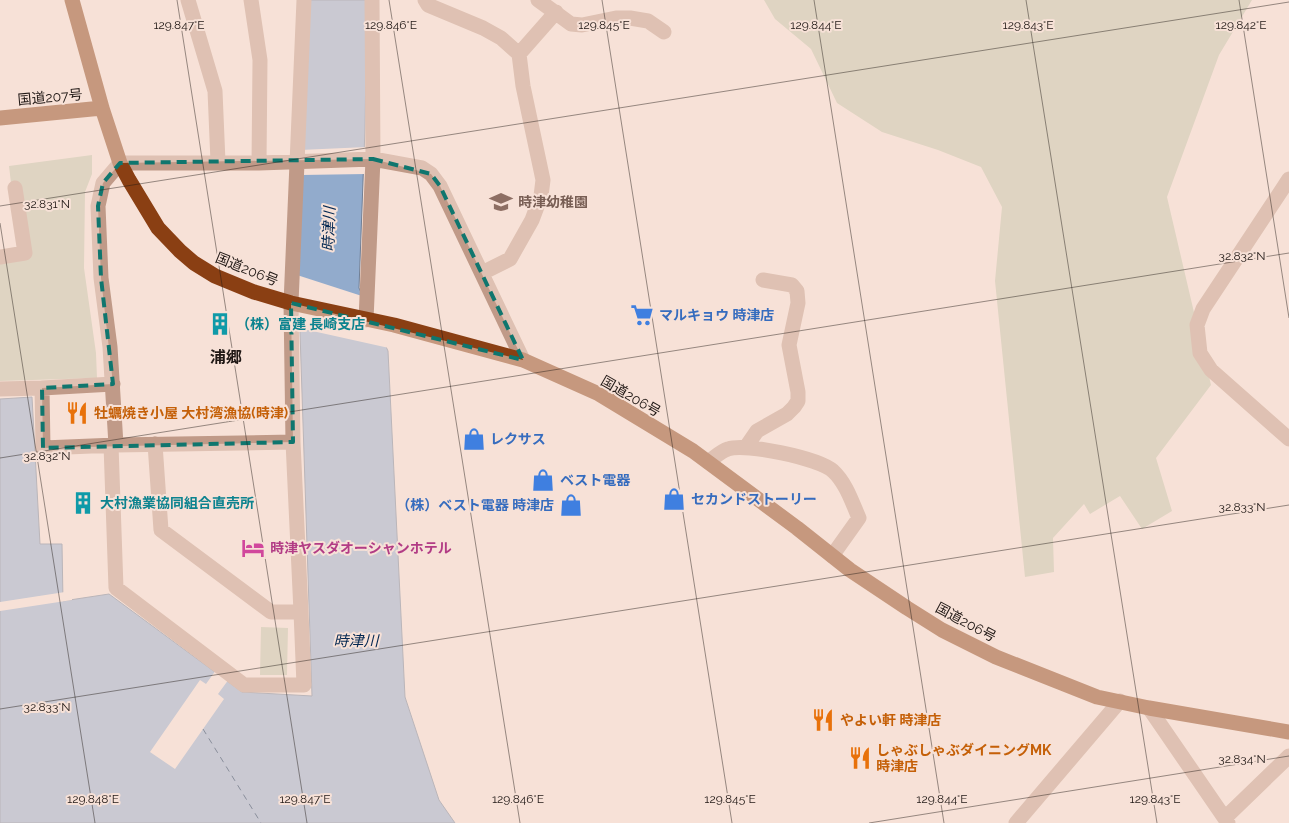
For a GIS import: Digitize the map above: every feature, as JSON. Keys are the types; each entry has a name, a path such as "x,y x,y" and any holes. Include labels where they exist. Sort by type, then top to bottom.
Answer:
{"highway":[{"name":"国道206号","path":"72,0 102,108 120,163 158,228 187,257 215,276 254,292 291,303 394,326 522,360 599,394 693,451 850,570 907,608 942,630 996,657 1097,697 1289,732"},
{"name":"国道207号","path":"0,118 102,108"}],"street":[{"path":"188,0 215,91 218,162"},
{"path":"251,0 260,60 259,162"},
{"path":"304,0 298,162 291,303 293,442 304,685 244,685 116,588 113,384 110,346 100,278 98,206 103,183 120,163 298,162 373,159 422,168 440,186 522,360"},
{"path":"366,320 373,159 372,0"},
{"path":"425,0 428,5 483,28 501,38 519,54 523,86 543,180 541,196 532,220 510,259 482,273"},
{"path":"538,0 571,24 582,25 630,18 648,21 664,32"},
{"path":"519,54 556,12"},
{"path":"1289,179 1203,309 1197,325 1200,353 1211,370 1289,439"},
{"path":"0,257 25,253 15,188"},
{"path":"746,447 757,431 787,414 798,401 798,392 788,344 798,303 797,291 792,285 763,280"},
{"path":"0,389 113,384"},
{"path":"42,388 43,448 293,442"},
{"path":"155,444 161,530 271,612 301,612"},
{"path":"708,462 728,449 746,447 794,456 832,470 843,482 858,518 832,556"},
{"path":"1016,823 1120,702"},
{"path":"1149,708 1226,821 1289,756"}],"highlighted area":[{"path":"373,159 431,174 440,186 523,360 291,303 293,442 43,448 42,388 113,384 101,278 98,206 103,183 120,163"}],"green space":[{"path":"764,0 1252,0 1219,55 1167,197 1211,385 1156,458 1172,511 1142,529 1120,496 1090,514 1084,504 1053,538 1054,572 1025,577 995,281 1002,207 981,167 938,150 882,132 837,103 811,49 775,19"},
{"path":"92,155 92,174 85,192 84,268 96,353 97,378 0,381 0,262 20,260 9,166"},
{"path":"261,627 288,628 287,675 260,675"}],"water":[{"name":"時津川","path":"310,0 367,0 365,128 359,288 388,351 405,697 439,800 455,823 0,823 0,399 32,397 40,544 62,544 63,601 109,594 242,692 312,696 298,272"}],"pier":[{"path":"367,147 366,174 301,175 300,150"},
{"path":"297,275 365,297 389,348 299,328"},
{"path":"65,592 66,599 72,598 72,600 0,611 0,602"},
{"path":"216,670 229,679 218,694 224,699 175,769 150,752 200,680 206,684"}],"ferry route":[{"path":"203,729 261,823"}],"place":[{"name":"時津幼稚園","path":"501,202"},
{"name":"マルキョウ 時津店","path":"642,315"},
{"name":"（株）富建 長崎支店","path":"220,324"},
{"name":"牡蠣焼き小屋 大村湾漁協(時津)","path":"77,413"},
{"name":"レクサス","path":"474,439"},
{"name":"ベスト電器","path":"543,480"},
{"name":"セカンドストーリー","path":"674,499"},
{"name":"大村漁業協同組合直売所","path":"83,503"},
{"name":"（株）ベスト電器 時津店","path":"571,505"},
{"name":"時津ヤスダオーシャンホテル","path":"253,548"},
{"name":"やよい軒 時津店","path":"823,720"},
{"name":"しゃぶしゃぶダイニングMK 時津店","path":"860,758"}],"district":[{"name":"浦郷","path":"226,357"}]}
